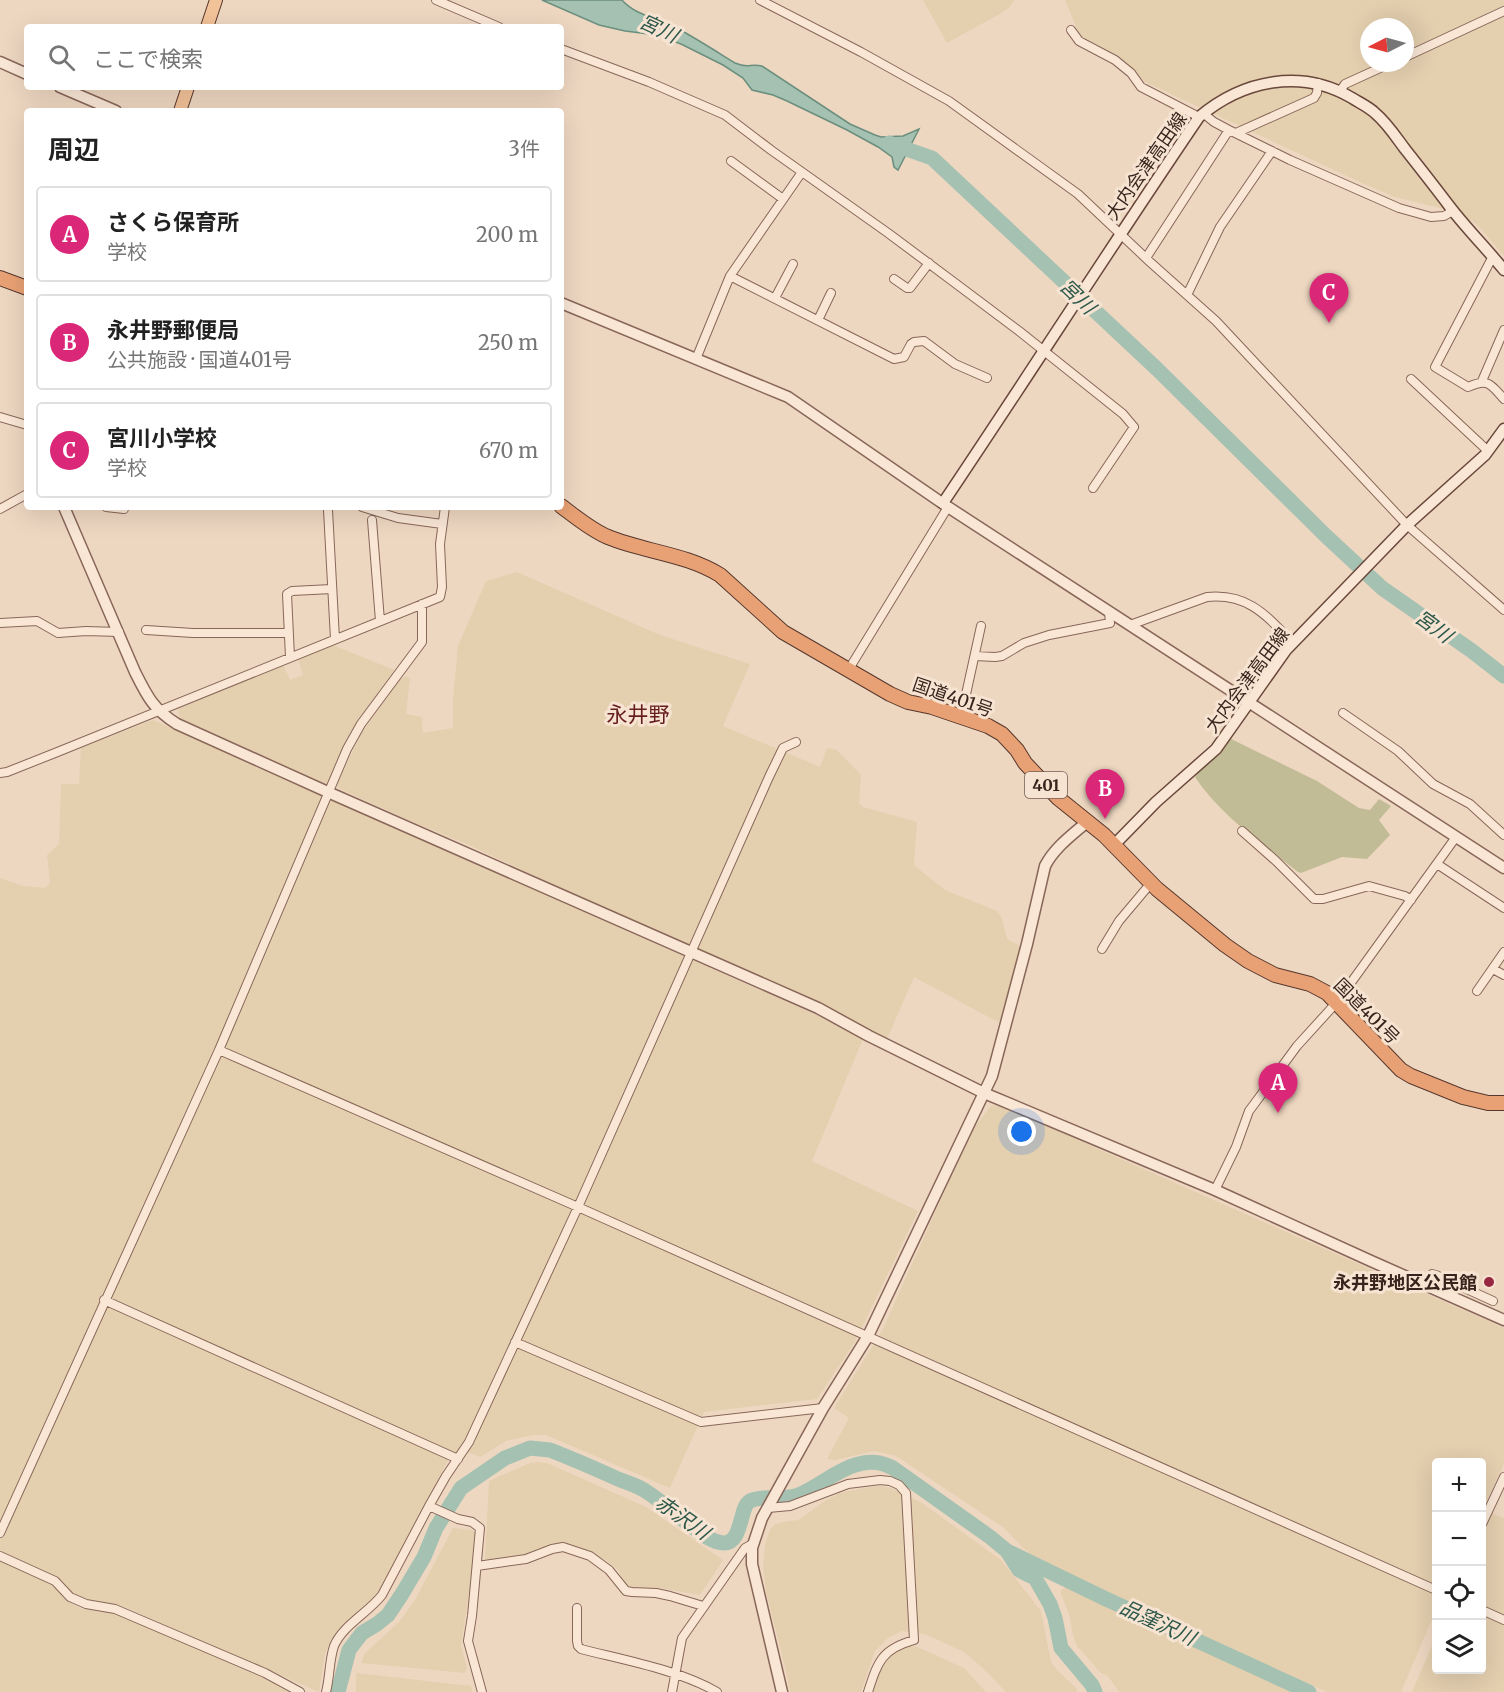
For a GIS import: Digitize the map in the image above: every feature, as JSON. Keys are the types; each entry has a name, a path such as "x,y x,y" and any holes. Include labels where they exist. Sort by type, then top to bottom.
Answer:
{"highway":[{"path":"0,278 24,287"},
{"name":"国道401号","path":"564,508 597,532 611,538 687,560 720,575 783,632 890,694 908,702 932,707 988,726 1002,734 1058,798 1104,834 1151,883 1248,961 1275,975 1297,980 1322,990 1337,1002 1401,1070 1411,1076 1463,1097 1488,1103 1504,1103"}],"main road":[{"path":"208,24 216,0"},
{"path":"181,108 187,90"}],"street":[{"path":"436,0 492,24"},
{"path":"760,0 949,101 1078,194 1119,235 1216,321 1407,525 1504,610"},
{"path":"1414,53 1504,11"},
{"path":"1071,30 1079,41 1115,60 1131,74 1141,87 1272,151 1399,208 1431,217 1444,216 1453,211"},
{"path":"564,50 649,82 725,115 1046,349 1123,414 1134,427 1094,488"},
{"path":"1,65 24,73"},
{"path":"1340,91 1344,84 1371,72"},
{"name":"大内会津高田線","path":"945,505 1119,235 1201,116 1223,101 1263,84 1283,81 1318,83 1340,91 1375,113 1453,211 1504,270"},
{"path":"1146,258 1233,132 1314,98 1318,83"},
{"path":"67,90 109,108"},
{"path":"1186,295 1220,227 1272,151"},
{"path":"731,161 783,199"},
{"path":"696,359 730,276 802,172"},
{"path":"1493,256 1435,367 1468,387 1482,381 1489,383 1504,399"},
{"path":"894,279 910,288 928,263"},
{"path":"775,298 793,264"},
{"path":"730,276 894,359 904,357 914,342 924,341 955,364 987,378"},
{"path":"818,320 831,293"},
{"path":"564,304 788,397 945,505 1503,866"},
{"path":"1482,381 1504,330"},
{"path":"1411,378 1488,451"},
{"path":"0,417 24,424"},
{"name":"大内会津高田線","path":"1114,845 1156,802 1216,749 1286,650 1407,525 1485,456 1504,429"},
{"path":"0,509 24,496"},
{"path":"849,669 945,505"},
{"path":"65,510 147,696 158,711 177,723 330,793 818,1008 984,1093 1215,1190 1504,1320"},
{"path":"327,510 335,639"},
{"path":"372,510 398,518 442,524"},
{"path":"0,773 440,597 442,587 440,544 444,510"},
{"path":"372,520 380,621"},
{"path":"290,657 287,594 292,591 332,589"},
{"path":"1130,625 1207,597 1230,597 1254,606 1293,643"},
{"path":"0,1533 219,1050 347,749 362,724 422,642 422,604"},
{"path":"975,656 1002,656 1024,643 1049,635 1110,622 1109,612"},
{"path":"0,623 37,621 58,633 119,632"},
{"path":"961,717 981,626"},
{"path":"146,630 193,633 289,633"},
{"path":"1343,713 1398,751 1434,784 1470,804 1504,835"},
{"path":"326,1692 331,1658 339,1636 382,1595 446,1476 469,1442 578,1207 783,748 796,742"},
{"path":"782,1692 752,1558 759,1528 823,1408 868,1336 992,1076 1049,857 1087,822"},
{"path":"1242,831 1314,899 1323,899 1369,886 1405,896 1411,900"},
{"path":"1215,1190 1250,1111 1297,1046 1337,1002 1456,837"},
{"path":"1437,864 1504,908"},
{"path":"1102,949 1115,926 1151,883"},
{"path":"1477,991 1504,952"},
{"path":"1493,969 1504,975"},
{"path":"219,1050 578,1207 1432,1588"},
{"path":"1426,1286 1432,1274 1493,1301"},
{"path":"104,1300 458,1459"},
{"path":"515,1342 701,1422 823,1408"},
{"path":"1486,1515 1504,1477"},
{"path":"768,1508 790,1506 848,1484 880,1480 890,1480 899,1485 906,1494 914,1640 885,1653 874,1671 868,1692"},
{"path":"429,1506 458,1520 472,1522 480,1528 468,1641 482,1692"},
{"path":"672,1692 682,1638 745,1548 754,1543"},
{"path":"477,1566 526,1559 563,1547 590,1556 609,1570 626,1591 670,1596 703,1606"},
{"path":"0,1556 55,1581 70,1597 86,1604 115,1609 265,1673 300,1692"},
{"path":"578,1608 577,1641 581,1649 676,1674 701,1683 717,1692"},
{"path":"1486,1612 1504,1620"}],"shaded area":[{"path":"923,0 1014,0 1009,8 947,43"},
{"path":"1065,0 1504,0 1504,256 1472,221 1444,209 1395,197 1362,183 1145,82 1126,64 1099,45 1080,36"},
{"path":"517,572 660,635 750,664 723,726 820,767 827,748 837,750 861,775 859,803 863,807 917,822 914,865 945,890 997,911 1002,919 1007,939 1020,946 1001,1022 914,977 887,1039 806,997 652,931 469,845 338,788 337,784 361,734 398,681 406,676 410,678 406,714 422,717 423,733 453,728 458,646 486,581"},
{"path":"333,645 394,670 350,734 328,785 180,718 178,709 283,665 290,680 303,675 298,659"},
{"path":"153,720 821,1017 863,1039 812,1161 918,1211 856,1340 817,1399 704,1412 670,1488 546,1435 533,1435 506,1441 480,1457 460,1449 449,1458 379,1596 332,1638 325,1654 319,1692 125,1607 76,1597 57,1577 22,1563 0,1550 0,878 23,886 45,888 50,882 47,855 59,844 61,784 79,784 81,748"},
{"path":"1227,737 1317,781 1359,808 1370,810 1379,799 1391,806 1379,820 1390,835 1367,859 1342,857 1301,873 1298,872 1230,817 1195,777"},
{"path":"996,1104 1504,1328 1504,1464 1486,1503 1486,1458 1432,1458 1432,1619 1401,1692 1327,1692 1041,1562 1025,1550 1004,1528 896,1456 874,1451 835,1460 827,1459 849,1418 834,1408 882,1331 972,1130 990,1107"},
{"path":"530,1463 547,1463 646,1507 723,1560 700,1595 659,1588 629,1587 618,1570 607,1561 568,1544 551,1545 526,1554 488,1561 485,1558 489,1481"},
{"path":"881,1486 894,1489 922,1503 1001,1560 1041,1611 1051,1662 1077,1689 1076,1692 1006,1692 964,1652 925,1634 902,1631 888,1638 875,1651 861,1692 790,1692 766,1592 763,1567 765,1545 770,1530 774,1525 798,1520 840,1493"},
{"path":"1491,1513 1504,1518 1504,1692 1412,1692 1432,1645 1432,1674 1486,1674 1486,1525"},
{"path":"453,1528 473,1530 477,1537 461,1646 467,1667 465,1673 361,1663 365,1653 399,1622 415,1600"},
{"path":"0,1561 51,1583 72,1604 82,1609 110,1611 295,1692 0,1692"},
{"path":"1066,1587 1073,1588 1304,1692 1119,1692 1108,1676 1101,1673 1077,1646 1061,1594 1061,1590"},
{"path":"915,1646 964,1668 986,1692 872,1692 879,1672 888,1658 907,1647"},
{"path":"356,1673 471,1686 472,1692 356,1692"}],"water":[{"path":"542,0 622,0 633,9 673,26 735,63 743,66 762,66 850,124 875,135 903,136 919,129 898,170 894,167 892,157 878,147 787,101 752,90 743,78 723,65 681,44 657,35 599,25"}],"waterway":[{"name":"宮川","path":"889,143 932,158 1157,369 1382,588 1504,676"},
{"name":"赤沢川","path":"338,1692 349,1650 362,1633 388,1615 424,1557 436,1528 461,1488 505,1458 530,1448 550,1450 640,1488 704,1535 723,1543 734,1538 744,1510 750,1501 760,1498 796,1496 858,1464 880,1463 893,1468 990,1537 1007,1551 1019,1570 1035,1578 1050,1604 1061,1648 1092,1685 1095,1692"},
{"name":"品窪沢川","path":"1007,1551 1309,1692"}],"place":[{"name":"宮川小学校","path":"1329,323"},
{"name":"永井野郵便局","path":"1105,819"},
{"name":"さくら保育所","path":"1278,1113"},
{"name":"永井野地区公民館","path":"1489,1282"}],"district":[{"name":"永井野","path":"638,714"}]}
